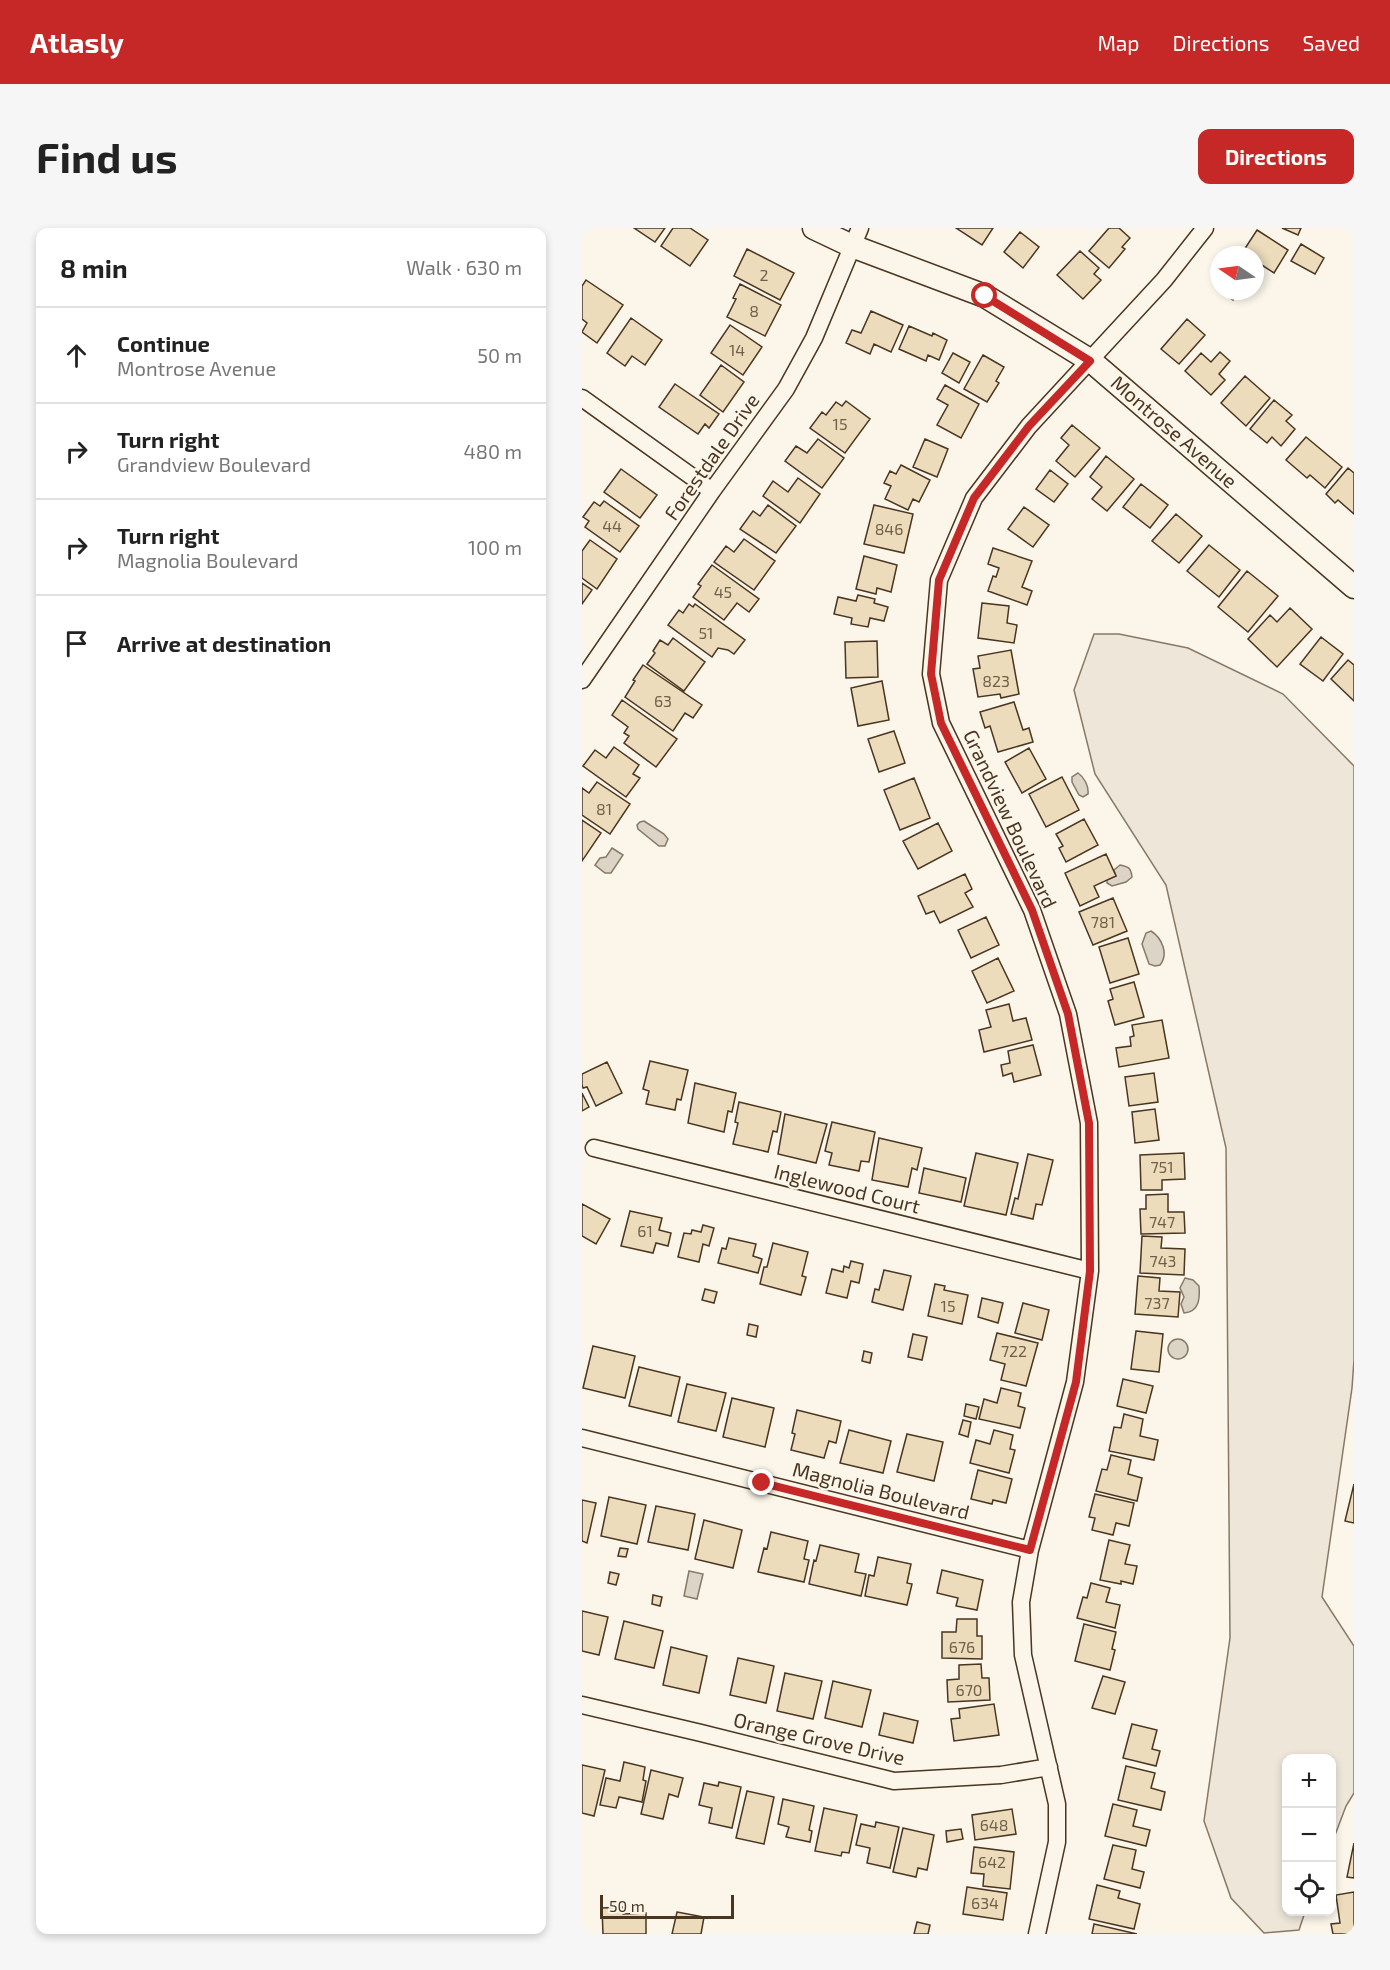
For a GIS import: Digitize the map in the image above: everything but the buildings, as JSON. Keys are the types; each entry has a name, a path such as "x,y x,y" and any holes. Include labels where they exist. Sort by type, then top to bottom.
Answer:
{"street":[{"name":"Montrose Avenue","path":"814,228 856,237 985,296 1090,361 1354,587"},
{"name":"Grandview Boulevard","path":"1037,1934 1057,1842 1057,1804 1023,1655 1021,1602 1030,1550 1076,1382 1090,1271 1089,1123 1068,1014 1032,910 941,723 931,674 939,580 974,498 1029,426 1164,280 1205,228"},
{"name":"Forestdale Drive","path":"582,680 712,491 786,389 814,338 856,237"},
{"path":"582,398 712,491"},
{"name":"Inglewood Court","path":"594,1148 1090,1271"},
{"name":"Magnolia Boulevard","path":"582,1438 1030,1550"},
{"name":"Orange Grove Drive","path":"582,1705 894,1782 1001,1775 1049,1767"}],"shaded area":[{"path":"1094,634 1119,634 1188,648 1283,694 1354,766 1354,1360 1322,1597 1354,1646 1354,1793 1346,1806 1336,1832 1336,1754 1282,1754 1282,1916 1304,1916 1299,1930 1264,1933 1231,1898 1204,1821 1230,1638 1226,1148 1166,885 1095,774 1074,690"},
{"path":"1078,773 1088,788 1088,794 1083,797 1079,795 1072,782 1072,777"},
{"path":"644,821 664,834 668,839 665,846 659,846 638,829 637,825"},
{"path":"612,848 623,855 611,873 605,873 595,865 600,858 606,857"},
{"path":"1120,865 1129,868 1132,877 1126,882 1112,886 1107,883 1107,880 1116,876 1114,870"},
{"path":"1151,931 1161,942 1164,951 1163,961 1160,965 1155,966 1149,964 1142,944 1146,933"},
{"path":"1185,1278 1193,1280 1199,1286 1199,1296 1196,1307 1184,1313 1181,1304 1184,1297 1180,1288"},
{"path":"1174,1339 1182,1339 1188,1345 1188,1353 1182,1359 1174,1359 1168,1353 1168,1345"},
{"path":"689,1571 703,1574 697,1599 684,1596"}],"route":[{"path":"762,1483 1030,1550 1076,1382 1090,1271 1089,1123 1068,1014 1032,910 941,723 931,674 939,580 974,498 1029,426 1090,361 985,296"}]}
